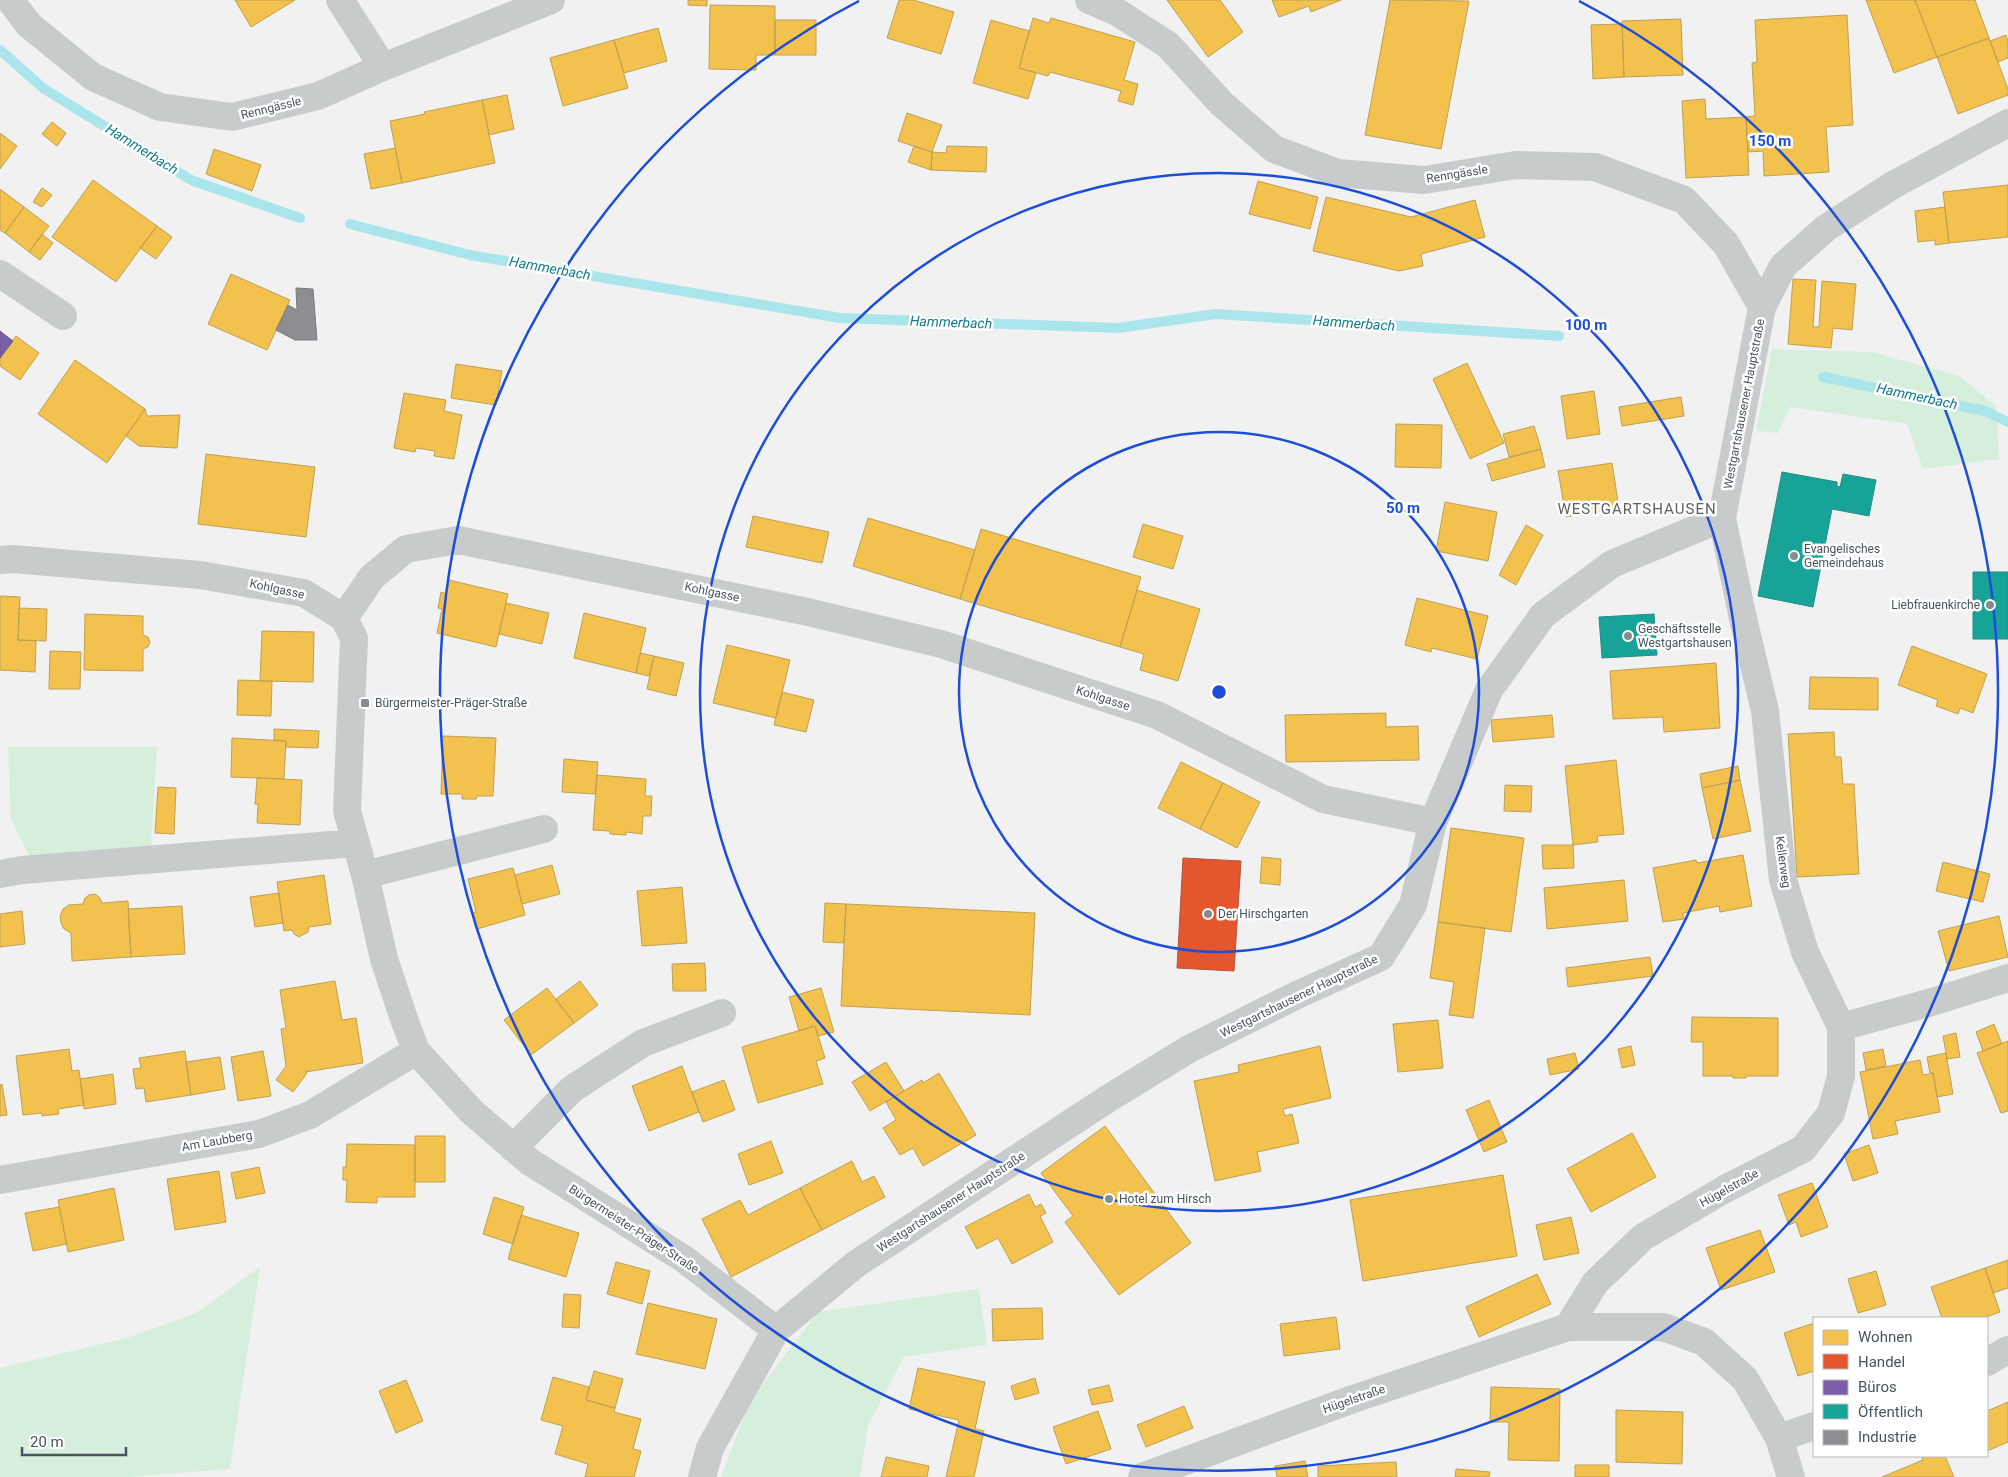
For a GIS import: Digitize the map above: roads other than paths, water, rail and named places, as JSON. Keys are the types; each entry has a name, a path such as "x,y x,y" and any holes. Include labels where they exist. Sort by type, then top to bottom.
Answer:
{"street":[{"name":"Renngässle","path":"10,0 29,25 93,78 160,107 232,117 318,96 383,67 551,0"},
{"path":"340,0 383,67"},
{"name":"Renngässle","path":"1089,0 1120,6 1168,45 1222,104 1274,149 1338,173 1424,180 1516,165 1595,167 1684,200 1726,244 1762,307"},
{"name":"Westgartshausener Hauptstraße","path":"702,1477 710,1448 776,1330 856,1264 1109,1098 1189,1049 1297,995 1382,957 1413,905 1433,822 1489,690 1543,615 1612,564 1722,518 1762,307 1783,266 1826,228 1911,173 2008,123"},
{"path":"0,274 63,316"},
{"name":"Kellerweg","path":"1722,518 1764,711 1784,880 1806,952 1842,1026"},
{"name":"Kohlgasse","path":"0,560 12,559 200,574 304,593 344,618 372,577 406,548 458,540 808,612 941,644 1157,715 1323,798 1433,822"},
{"name":"Bürgermeister-Präger-Straße","path":"344,618 354,638 347,811 384,959 416,1051 471,1111 530,1162 684,1259 776,1330"},
{"path":"364,875 544,829"},
{"path":"0,874 32,869 355,843"},
{"path":"1842,1026 1932,1002 2008,978"},
{"path":"514,1148 572,1089 643,1043 722,1013"},
{"name":"Hügelstraße","path":"1568,1327 1595,1284 1643,1237 1725,1189 1803,1149 1831,1113 1841,1076 1842,1026"},
{"name":"Am Laubberg","path":"0,1180 259,1134 310,1116 416,1051"},
{"name":"Hügelstraße","path":"1142,1477 1353,1399 1568,1327 1663,1327 1704,1342 1745,1379 1779,1438 1791,1477"},
{"path":"1988,1361 2008,1350"},
{"path":"1779,1438 1813,1426"}],"waterway":[{"name":"Hammerbach","path":"0,50 43,88 191,180 300,218"},
{"name":"Hammerbach","path":"350,224 470,255 840,318 1118,328 1216,314 1559,336"},
{"name":"Hammerbach","path":"1823,377 1985,411 2008,422"}],"place":[{"name":"Evangelisches Gemeindehaus","path":"1794,556"},
{"name":"Liebfrauenkirche","path":"1990,605"},
{"name":"Geschäftsstelle Westgartshausen","path":"1628,636"},
{"name":"Bürgermeister-Präger-Straße","path":"365,703"},
{"name":"Der Hirschgarten","path":"1208,914"},
{"name":"Hotel zum Hirsch","path":"1109,1199"}],"district":[{"name":"WESTGARTSHAUSEN","path":"1637,509"}]}
